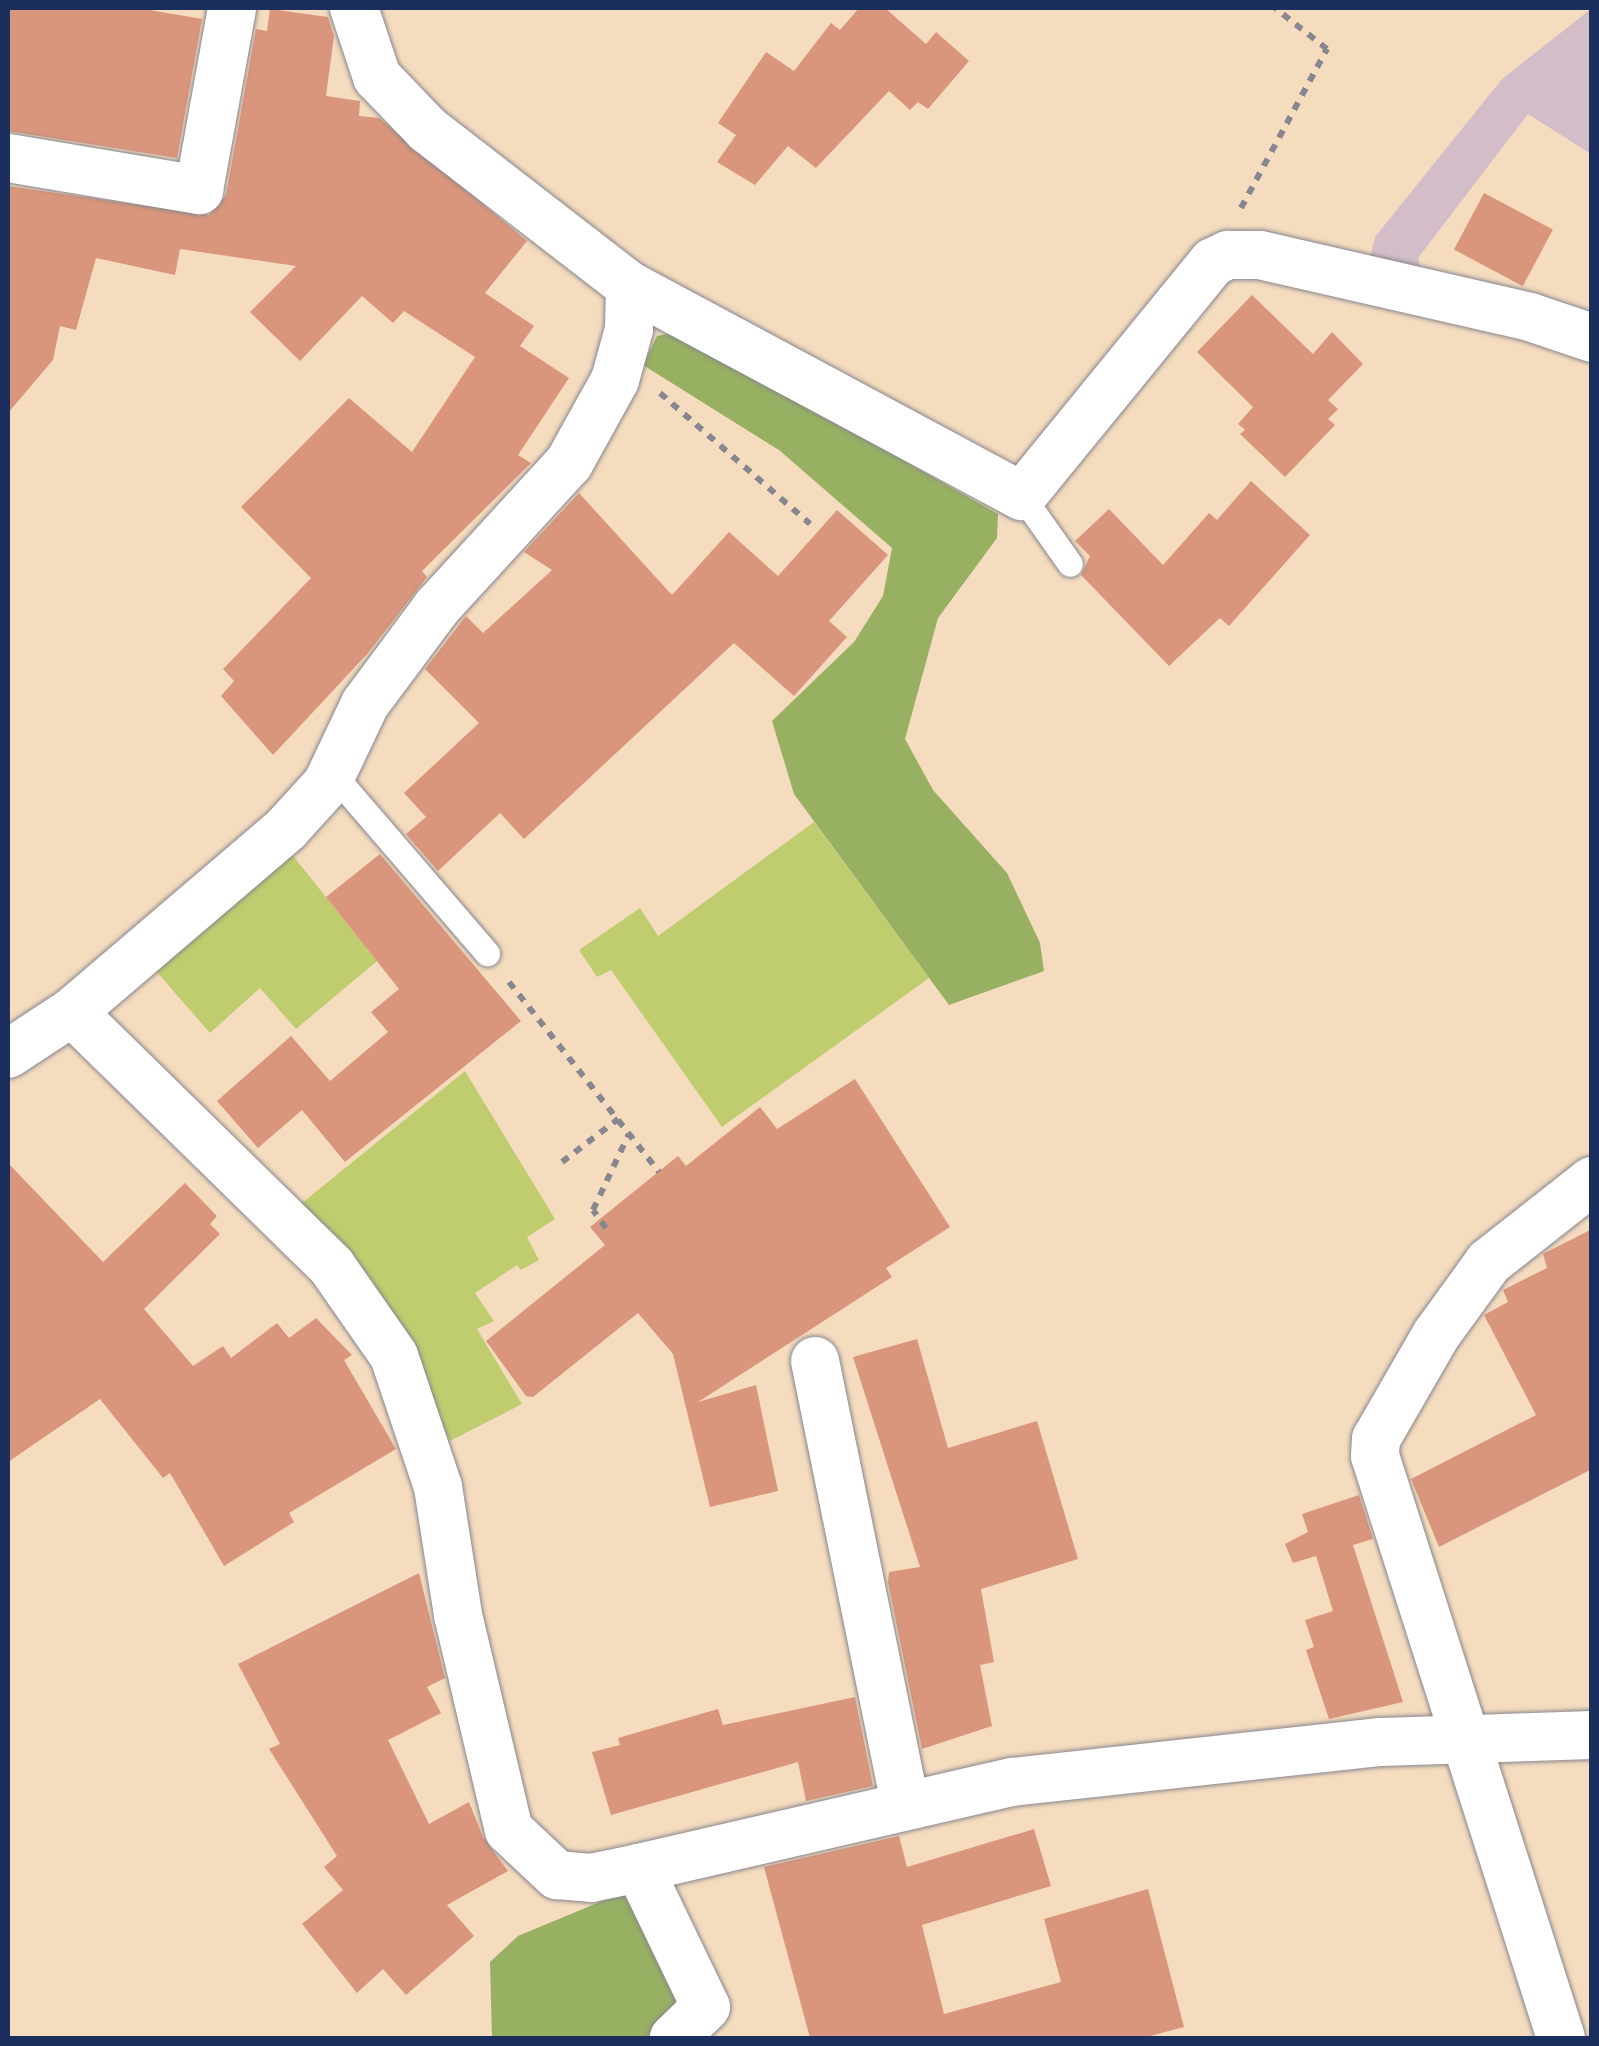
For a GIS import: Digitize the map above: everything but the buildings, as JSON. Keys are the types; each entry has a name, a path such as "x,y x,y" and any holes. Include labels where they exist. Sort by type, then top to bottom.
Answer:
{"street":[{"path":"8,158 199,190 232,8"},
{"path":"354,8 377,77 428,130 630,286 1022,496 1212,262 1260,255 1530,318 1592,338"},
{"path":"8,1054 72,1012 286,829 332,772 365,704 437,607 569,463 621,360 630,286"},
{"path":"72,1012 332,1267 394,1356 438,1487 458,1615 509,1830 557,1874 591,1878 1012,1782 1464,1738 1592,1735"},
{"path":"1562,2038 1375,1456 1376,1440 1436,1335 1489,1262 1592,1182"},
{"path":"815,1361 905,1804"},
{"path":"639,1868 700,2028"}],"lane":[{"path":"1022,496 1070,564"},
{"path":"332,772 487,953"}],"path":[{"path":"1212,262 1326,49 1276,8"},
{"path":"621,360 810,524"},
{"path":"487,953 660,1172"},
{"path":"562,1162 618,1119"},
{"path":"606,1228 593,1210 629,1134"}],"shaded area":[{"path":"1591,9 1591,154 1528,114 1418,258 1423,277 1369,262 1375,237 1502,79"}],"green space":[{"path":"676,332 998,514 997,538 938,618 905,739 933,790 1007,873 1040,943 1044,971 949,1005 794,794 772,721 854,642 883,596 892,548 779,450 643,365 657,336"},
{"path":"814,822 929,978 722,1127 611,970 597,977 579,950 640,908 658,936"},
{"path":"290,852 377,961 296,1029 260,988 210,1033 156,971"},
{"path":"465,1071 555,1219 527,1237 539,1260 521,1270 517,1265 475,1293 494,1321 477,1329 522,1404 450,1441 411,1353 297,1207"},
{"path":"631,1889 691,2005 656,2038 492,2038 490,1962 518,1936"}]}
